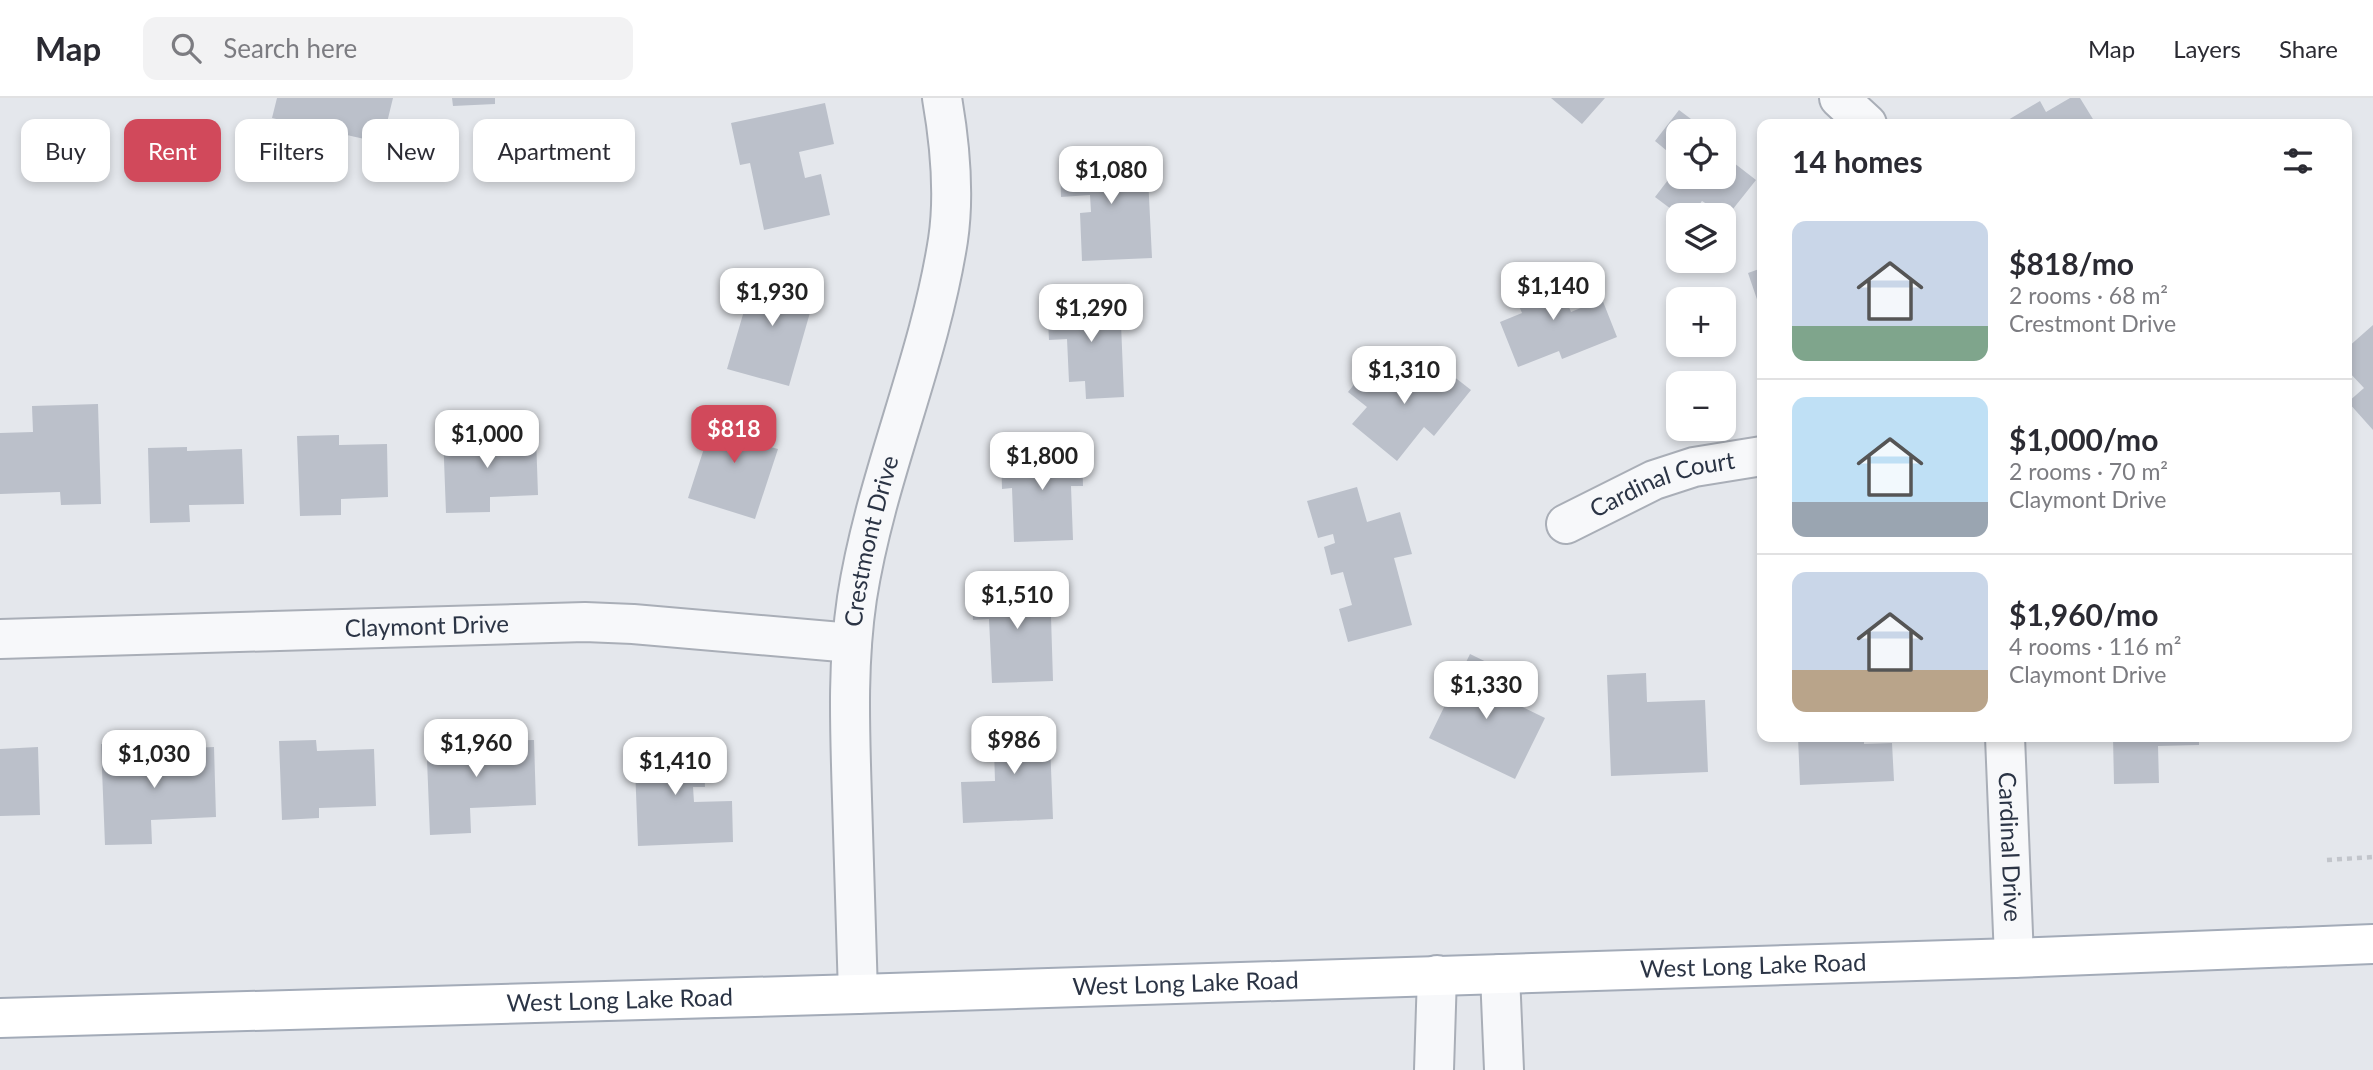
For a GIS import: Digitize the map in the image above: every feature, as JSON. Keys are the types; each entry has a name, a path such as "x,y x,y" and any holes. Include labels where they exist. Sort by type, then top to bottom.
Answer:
{"main road":[{"name":"West Long Lake Road","path":"0,1018 2014,958 2373,944"}],"street":[{"name":"Crestmont Drive","path":"858,994 849,705 852,643 858,597 880,490 925,338 948,238 952,183 948,129 942,98"},
{"path":"1839,98 1862,119"},
{"name":"Cardinal Court","path":"1566,524 1654,480 1694,467 1757,457"},
{"name":"Claymont Drive","path":"0,639 585,622 852,643"},
{"name":"Cardinal Drive","path":"2005,742 2014,958"},
{"path":"1500,974 1503,1070"},
{"path":"1434,1070 1437,975"}],"path":[{"path":"2328,860 2373,857"}],"building":[{"path":"277,98 393,98 388,119 362,119 362,138 348,135 348,119 272,118"},
{"path":"452,98 495,98 495,104 453,106"},
{"path":"1551,98 1605,98 1582,124"},
{"path":"2070,98 2080,98 2093,119 2010,119 2040,101 2046,112"},
{"path":"825,103 834,144 799,152 805,178 821,174 830,215 764,230 750,163 740,165 731,123"},
{"path":"1679,110 1691,119 1672,119"},
{"path":"1666,127 1666,150 1655,141"},
{"path":"1147,156 1152,258 1082,261 1080,213 1091,212 1090,195 1061,197 1060,160"},
{"path":"1736,165 1756,180 1736,205 1736,203 1702,201 1666,203 1666,205 1655,197 1666,183 1666,189 1736,189"},
{"path":"756,270 817,288 789,386 727,369"},
{"path":"1554,270 1571,312 1602,299 1617,337 1562,359 1559,351 1518,367 1500,322 1522,313 1511,287"},
{"path":"1757,270 1757,299 1748,273"},
{"path":"1120,299 1124,397 1086,399 1085,381 1069,382 1067,339 1049,340 1047,302"},
{"path":"2373,325 2373,430 2352,406 2352,398 2364,388 2352,375 2352,344"},
{"path":"1377,356 1418,390 1439,365 1471,390 1434,436 1424,427 1397,461 1352,424 1367,407 1348,392"},
{"path":"98,404 101,504 61,505 60,492 0,494 0,433 33,432 32,406"},
{"path":"717,408 769,424 763,445 778,449 755,519 688,498"},
{"path":"488,432 488,438 536,436 538,495 490,497 490,512 446,513 443,433"},
{"path":"339,435 339,445 387,444 388,497 341,499 341,515 300,516 297,436"},
{"path":"187,447 187,451 242,449 244,504 189,505 190,522 150,523 148,448"},
{"path":"1082,448 1083,486 1071,486 1073,540 1014,542 1012,488 1002,489 1001,451"},
{"path":"1357,487 1367,522 1400,512 1412,554 1394,558 1412,625 1348,642 1339,609 1352,605 1343,572 1331,575 1324,547 1335,543 1333,534 1318,538 1307,501"},
{"path":"1050,584 1053,681 992,683 989,619 973,620 971,587"},
{"path":"1470,654 1507,672 1496,694 1545,718 1515,779 1429,738"},
{"path":"1646,673 1647,702 1705,700 1708,772 1611,776 1607,675"},
{"path":"1049,717 1053,819 963,823 961,782 995,781 993,719"},
{"path":"467,733 468,749 490,749 490,741 534,740 536,805 470,808 471,833 430,835 426,734"},
{"path":"691,737 692,763 704,763 705,787 693,787 694,802 732,801 733,842 638,846 634,739"},
{"path":"316,740 317,751 374,749 376,806 319,808 319,818 282,820 279,741"},
{"path":"148,742 150,769 168,768 167,749 214,747 216,817 151,820 152,844 105,845 101,744"},
{"path":"1798,742 1892,743 1894,781 1800,785"},
{"path":"2113,742 2199,742 2199,745 2158,746 2159,783 2114,784"},
{"path":"38,747 40,815 0,816 0,749"}]}
